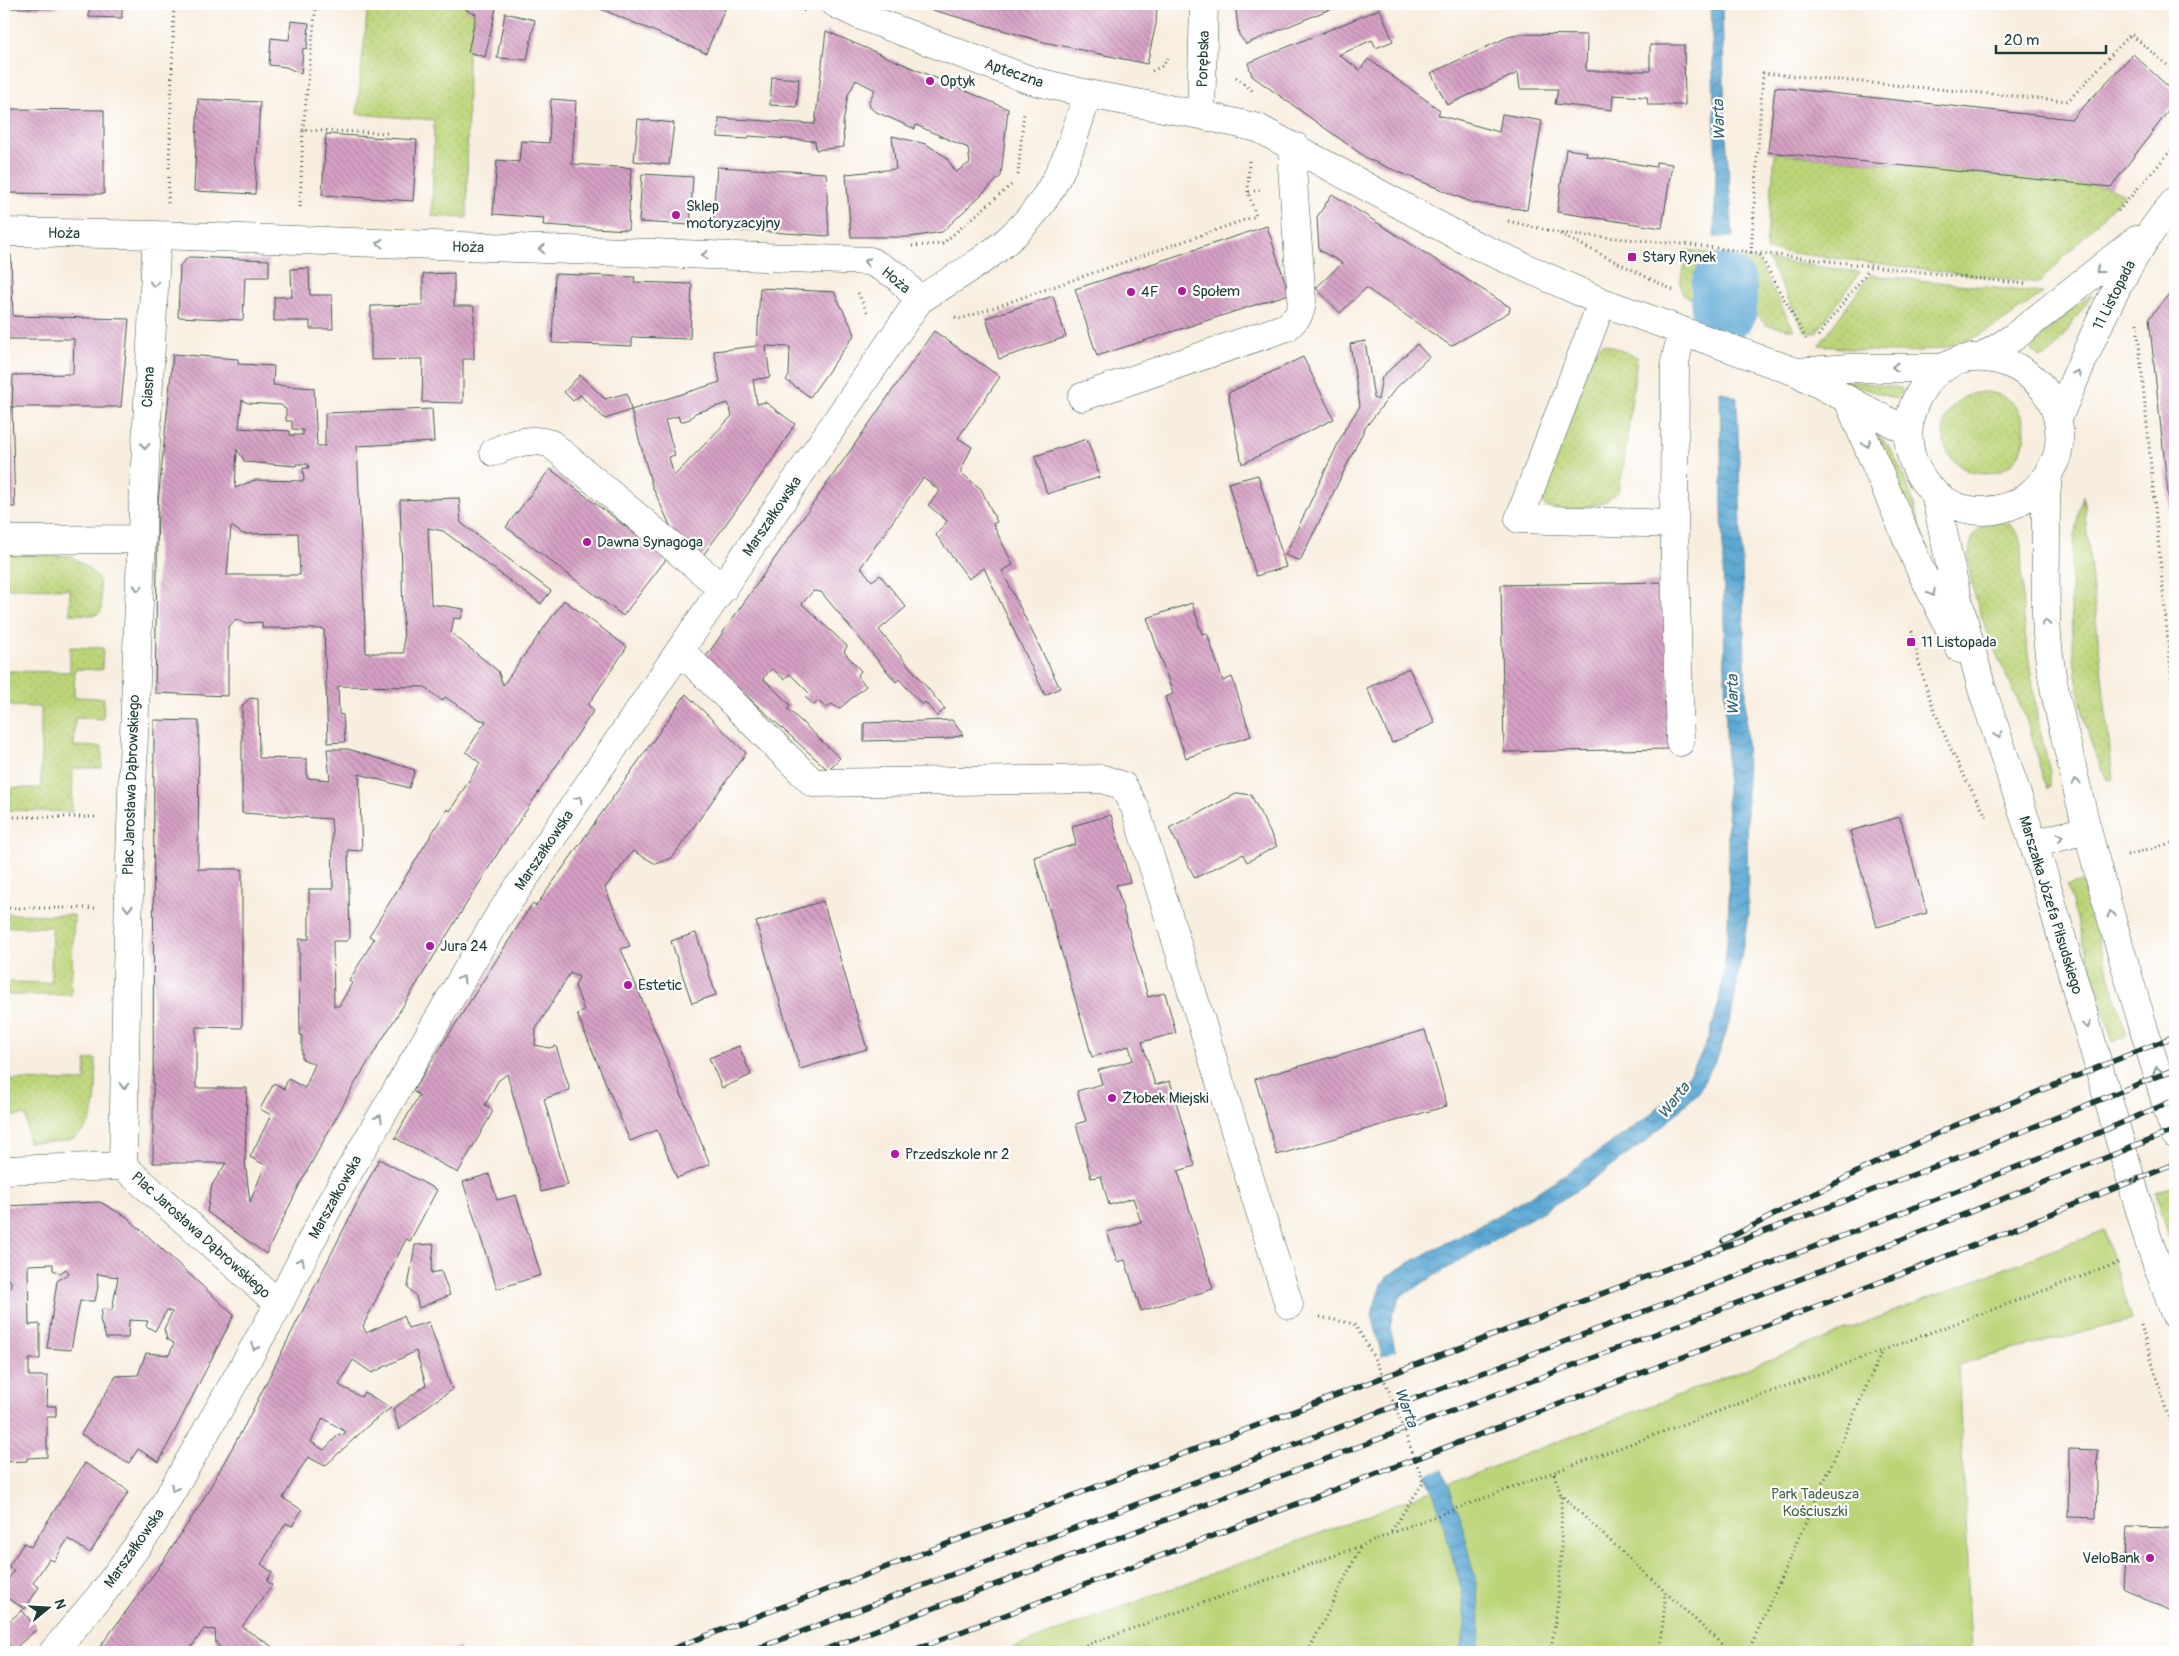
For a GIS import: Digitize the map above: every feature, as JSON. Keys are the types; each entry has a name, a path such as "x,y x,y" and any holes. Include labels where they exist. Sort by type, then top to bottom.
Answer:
{"street":[{"name":"Apteczna","path":"836,4 860,16 1030,80 1088,94 1201,115"},
{"name":"Porębska","path":"1201,115 1204,4"},
{"name":"Marszałkowska","path":"53,1652 105,1590 152,1526 279,1304 330,1204 498,917 919,300 996,252 1026,223 1058,177 1088,94"},
{"path":"1201,115 1258,128 1469,242 1602,302 1796,372 1907,431"},
{"path":"1082,397 1287,327 1297,319 1301,312 1302,300 1292,167 1296,147"},
{"name":"11 Listopada","path":"2058,418 2106,307 2151,229 2175,201"},
{"name":"Hoża","path":"4,232 162,224 870,260 897,276 919,300"},
{"name":"Ciasna","path":"140,539 162,224"},
{"name":"11 Listopada","path":"1984,356 2014,337 2151,229"},
{"path":"1602,302 1518,519 1674,524"},
{"path":"1680,742 1674,524 1675,362 1688,334"},
{"path":"1796,372 1849,368 1944,368 1984,356 2005,360 2022,369 2041,385 2051,400 2058,418 2058,454 2048,476 2031,495 2009,507 1983,512 1958,507 1935,494 1918,475 1909,452 1907,431 1915,401 1926,383 1944,368"},
{"path":"1848,400 1920,569 1953,637 1982,689"},
{"path":"494,452 523,441 535,440 551,444 722,589"},
{"path":"2048,476 2046,613 2048,648 2054,686 2086,830 2175,1134"},
{"name":"Marszałka Józefa Piłsudskiego","path":"1935,494 1955,588 1982,689 2034,844 2148,1239 2175,1314"},
{"path":"4,540 140,539"},
{"name":"Plac Jarosława Dąbrowskiego","path":"123,1166 130,817 140,539"},
{"path":"680,650 813,783 1103,779 1123,786 1135,808 1289,1305"},
{"path":"2034,844 2086,830"},
{"name":"Plac Jarosława Dąbrowskiego","path":"4,1170 123,1166 279,1304"}],"path":[{"path":"162,224 174,4"},
{"path":"300,208 304,130 316,4"},
{"path":"1751,253 1763,72 2068,101 2131,34 2175,72"},
{"path":"906,246 942,244 1018,179 1024,106"},
{"path":"304,130 387,133"},
{"path":"950,316 961,319 1256,216 1248,192 1249,156"},
{"path":"1248,192 1293,185"},
{"path":"1507,221 1555,231 2024,284"},
{"path":"1555,231 1680,295"},
{"path":"1759,254 1802,334 1810,343"},
{"path":"1818,337 1870,267"},
{"path":"2137,317 2175,713"},
{"path":"1911,628 1916,656 1934,708 1958,762 1990,821"},
{"path":"4,817 130,817"},
{"path":"2120,857 2175,842"},
{"path":"4,908 128,909"},
{"path":"2120,1252 2126,1271"},
{"path":"1067,1652 1361,1546 1390,1532 1554,1474 1882,1350 2123,1262"},
{"path":"1314,1316 1354,1324 1363,1336 1375,1360 1421,1475 1422,1483 1390,1532"},
{"path":"2139,1318 2175,1440"},
{"path":"1748,1652 1882,1350"},
{"path":"1550,1652 1559,1595 1562,1551 1561,1494 1554,1474"},
{"path":"1561,1494 1730,1652"},
{"path":"1308,1652 1361,1546"},
{"path":"1660,1652 1666,1592"}],"green space":[{"path":"368,4 468,4 466,10 476,14 468,52 467,218 432,216 434,120 357,114"},
{"path":"1775,153 2111,187 2124,195 2039,283 1766,250"},
{"path":"1687,250 1758,261 1794,330 1766,325 1739,295 1717,291 1710,301 1695,300 1683,295 1680,283"},
{"path":"1768,260 1860,272 1816,333 1805,332"},
{"path":"1870,275 2043,293 1985,332 1946,347 1899,352 1866,351 1819,345"},
{"path":"2092,295 2052,352 2046,356 2039,357 2032,350 2033,344 2088,296"},
{"path":"1603,343 1637,357 1623,470 1618,492 1605,502 1569,511 1546,507 1541,498 1591,358"},
{"path":"1835,379 1901,388 1902,393 1896,399"},
{"path":"1984,392 2000,395 2013,404 2022,417 2025,433 2022,449 2013,462 2000,471 1984,474 1968,471 1955,462 1946,449 1943,433 1946,417 1955,404 1968,395"},
{"path":"1877,434 1887,444 1903,475 1917,513 1931,564"},
{"path":"2083,495 2113,779 2107,780 2094,751 2084,717 2072,640 2072,562 2076,526"},
{"path":"1996,522 2010,524 2018,534 2021,545 2023,618 2038,723 2050,772 2050,786 2047,789 2025,716 1994,649 1973,590 1969,564 1971,542 1982,527"},
{"path":"4,554 71,556 88,568 99,580 102,610 96,615 70,614 70,589 4,588"},
{"path":"70,647 103,648 102,670 75,669 74,697 104,698 103,719 75,718 74,746 102,747 102,768 73,768 72,812 4,810 4,788 41,788 41,707 4,706 4,671 70,672"},
{"path":"2082,882 2127,1036 2113,1043 2067,886"},
{"path":"4,914 74,915 71,995 4,995 4,982 51,983 52,927 4,927"},
{"path":"96,1059 95,1104 88,1125 81,1133 71,1139 61,1141 28,1142 26,1115 4,1117 4,1080 85,1081 86,1060"},
{"path":"2172,1187 2175,1201 2175,1260 2156,1193"},
{"name":"Park Tadeusza Kościuszki","path":"2104,1230 2131,1320 1958,1364 1971,1652 1002,1652 1361,1518"}],"water":[{"path":"1711,4 1722,4 1725,119 1733,237 1714,237 1716,173"},
{"path":"1720,391 1737,398 1746,694 1748,916 1731,1017 1719,1054 1697,1094 1645,1142 1578,1190 1401,1296 1393,1312 1390,1328 1396,1353 1440,1461 1467,1541 1476,1581 1480,1618 1478,1652 1461,1652 1465,1625 1462,1591 1438,1506 1382,1357 1372,1314 1380,1287 1389,1275 1482,1224 1561,1177 1621,1137 1660,1106 1683,1082 1693,1068 1709,1036 1715,1018 1723,978 1729,899"}],"pier":[{"path":"1398,1350 1444,1469 1424,1476 1379,1358"}],"building":[{"path":"4,4 58,4 58,8 4,8"},
{"path":"89,4 122,4 122,18 89,17"},
{"path":"468,4 497,4 485,57 468,52 476,14 466,10"},
{"path":"589,4 727,4 706,53"},
{"path":"912,4 1157,4 1156,24 1147,64 1044,42"},
{"path":"1235,4 1342,4 1246,44 1239,35"},
{"path":"1380,9 1393,41 1376,48 1372,40 1339,55 1360,70 1368,59 1440,110 1438,115 1499,132 1502,114 1542,121 1527,210 1473,203 1368,159 1252,76 1248,63"},
{"path":"505,13 535,20 527,60 497,58"},
{"path":"291,21 309,23 307,49 303,48 301,74 286,67 269,65 271,38 289,40"},
{"path":"826,31 1008,109 1001,176 942,232 911,237 851,237 846,174 896,169 892,136 926,144 946,157 956,172 970,163 968,148 916,125 915,129 874,111 870,107 869,101 875,90 856,80 848,95 843,123 844,147 816,150 815,141 749,136 748,139 718,137 719,118 815,124"},
{"path":"1521,34 1587,35 1586,71 1650,71 1650,45 1684,45 1685,105 1648,105 1647,97 1613,95 1612,110 1555,104 1558,89 1520,89 1518,73 1447,105 1431,73 1508,37"},
{"path":"2133,54 2175,93 2175,102 2111,187 1768,152 1775,87 2072,119"},
{"path":"772,77 799,79 797,107 770,105"},
{"path":"198,99 260,102 255,194 194,191"},
{"path":"551,99 576,101 572,164 631,168 628,230 543,225 544,218 493,214 497,160 519,162 521,141 549,143"},
{"path":"4,109 104,110 104,194 4,193"},
{"path":"638,119 674,123 669,165 634,161"},
{"path":"326,134 417,140 413,201 322,195"},
{"path":"1566,149 1587,152 1586,156 1656,167 1656,162 1672,164 1662,228 1557,212"},
{"path":"717,167 826,173 829,236 712,228"},
{"path":"642,174 693,177 690,225 639,222"},
{"path":"1332,194 1510,307 1509,312 1451,346 1366,288 1340,313 1316,288 1342,263 1319,250 1317,217"},
{"name":"Społem","path":"1267,226 1289,294 1097,356 1075,289"},
{"path":"4,255 11,255 13,316 129,319 121,407 12,407 13,375 73,374 74,339 4,339"},
{"path":"189,257 269,260 269,277 245,277 243,320 178,317 180,265"},
{"path":"309,268 310,295 332,295 333,329 310,329 310,321 274,321 274,297 292,297 291,269"},
{"path":"454,273 454,306 474,306 474,359 463,359 463,403 422,402 423,359 371,360 371,306 423,305 423,274"},
{"path":"555,274 635,277 634,282 692,284 690,339 632,337 632,346 552,343"},
{"path":"2175,287 2175,548 2174,549 2149,318"},
{"path":"760,288 834,292 855,334 810,397 786,380 789,376 790,347 766,346 770,377 753,380 757,404 765,402 795,424 773,459 699,561 679,545 652,486 631,410 720,382 714,351 757,346","holes":["728,403 732,416 674,476 669,457 675,455 665,420 678,416 680,422 690,419 695,413"]},
{"path":"1053,296 1066,337 999,359 986,318"},
{"path":"934,331 1000,377 958,438 972,447 960,472 981,489 997,522 993,524 1013,565 1002,571 1060,688 1045,695 984,568 969,579 936,535 947,521 928,505 940,491 923,478 861,567 872,581 880,575 906,607 879,630 945,709 937,716 925,702 922,705 899,679 896,682 821,592 813,591 802,604 847,646 844,652 861,671 857,676 866,686 839,709 832,704 827,708 818,701 814,705 805,697 809,693 790,674 784,679 772,669 763,678 790,705 788,709 840,758 828,770 705,658"},
{"path":"1365,341 1374,398 1378,400 1382,377 1417,344 1429,357 1396,388 1365,428 1300,561 1285,555 1346,427 1360,406 1350,344"},
{"path":"173,354 238,359 238,364 274,366 273,385 314,388 317,446 325,446 325,413 432,409 434,442 357,446 366,653 404,653 400,500 459,498 461,523 551,591 541,604 443,531 428,528 431,604 464,609 461,619 454,618 451,633 498,671 503,685 564,600 627,647 588,705 594,710 501,848 354,1085 301,1182 266,1254 207,1212 212,1185 226,1163 153,1163 154,720 199,721 198,869 242,869 242,1028 196,1027 196,1088 247,1088 245,1161 250,1202 265,1165 250,1157 271,1115 260,1109 274,1083 284,1089 288,1079 305,1088 315,1064 302,1059 299,939 309,939 309,889 333,889 331,819 242,813 242,706 250,698 258,699 259,758 307,759 307,778 330,780 327,749 348,749 415,770 409,788 359,774 362,851 348,850 350,938 346,941 333,941 334,1006 339,1006 352,983 349,981 374,939 369,936 447,809 450,811 480,763 466,752 486,721 478,719 445,697 442,701 425,687 338,686 339,714 343,715 345,742 328,743 324,629 262,628 262,622 244,623 236,619 228,628 228,696 155,693 158,503","holes":["242,400 248,403 281,405 286,409 286,421 292,421 292,429 303,430 303,435 290,435 290,431 239,428","237,449 245,462 296,466 296,464 308,464 309,468 303,468 304,481 255,480 235,488","231,526 243,534 298,533 300,575 227,575"]},
{"path":"1303,357 1334,419 1242,464 1228,393"},
{"path":"580,375 605,399 627,393 631,410 605,419 580,395 573,401 564,392"},
{"path":"4,407 12,407 15,507 4,507"},
{"path":"1087,439 1100,477 1047,494 1035,456"},
{"name":"Dawna Synagoga","path":"550,469 667,558 623,616 506,527"},
{"path":"1258,475 1286,567 1256,576 1228,483"},
{"path":"1666,582 1670,749 1504,752 1501,585"},
{"path":"1192,603 1202,634 1207,633 1223,681 1232,677 1251,736 1186,758 1165,697 1173,694 1147,618"},
{"path":"1409,668 1435,723 1392,743 1367,688"},
{"path":"686,694 746,753 672,858 656,864 633,851 605,888 630,946 621,949 710,1164 677,1178 657,1130 630,1141 577,1014 584,1010 575,986 579,977 570,973 536,1029 535,1045 549,1048 556,1046 570,1090 544,1099 568,1185 541,1192 507,1074 498,1081 485,1105 492,1109 492,1113 458,1173 395,1138 419,1095 413,1091 532,904 536,906"},
{"path":"952,720 963,735 946,739 864,741 864,723"},
{"path":"1238,793 1251,795 1277,846 1247,862 1243,854 1195,878 1169,828"},
{"path":"1111,815 1130,882 1116,885 1148,997 1165,993 1176,1033 1142,1042 1155,1085 1170,1081 1195,1166 1178,1171 1213,1289 1141,1311 1125,1260 1117,1262 1107,1232 1141,1222 1133,1198 1109,1205 1101,1176 1091,1178 1076,1124 1086,1121 1077,1091 1102,1084 1098,1070 1133,1060 1129,1046 1092,1057 1034,857 1076,844 1072,826"},
{"path":"1900,817 1927,913 1877,927 1850,831"},
{"path":"823,901 867,1049 800,1069 756,922"},
{"path":"696,933 716,995 692,1003 671,941"},
{"path":"1425,1030 1447,1106 1277,1155 1255,1079"},
{"path":"739,1046 751,1075 722,1088 709,1058"},
{"path":"379,1159 437,1190 410,1241 406,1239 363,1326 366,1333 403,1316 408,1328 429,1322 452,1390 432,1403 399,1430 393,1409 426,1385 416,1351 372,1373 353,1360 339,1385 361,1397 364,1392 391,1408 372,1422 325,1466 308,1457 283,1498 302,1510 292,1526 286,1523 261,1564 272,1572 267,1581 272,1585 242,1627 273,1647 275,1652 226,1652 216,1644 215,1630 204,1629 188,1652 96,1652 159,1567 200,1505 245,1425","holes":["323,1418 346,1432 342,1436 339,1434 324,1450 311,1442"]},
{"path":"489,1174 497,1200 516,1195 541,1275 497,1289 463,1182"},
{"path":"100,1202 127,1217 234,1315 159,1462 138,1449 129,1463 81,1434 116,1376 138,1375 146,1353 169,1355 174,1343 167,1339 164,1329 172,1312 167,1310 155,1331 146,1326 148,1321 129,1320 128,1338 106,1338 100,1320 102,1309 112,1310 118,1277 97,1274 98,1287 95,1301 80,1301 71,1350 47,1348 57,1281 69,1273 66,1269 60,1273 53,1270 53,1264 28,1265 29,1325 40,1324 40,1359 29,1359 29,1376 48,1376 47,1406 56,1406 56,1417 47,1417 47,1457 27,1458 27,1461 4,1462 4,1293 11,1288 11,1281 4,1276 4,1206"},
{"path":"434,1244 431,1273 441,1271 450,1295 419,1308 416,1296 408,1287 415,1245"},
{"path":"2069,1449 2098,1450 2096,1518 2068,1517"},
{"path":"85,1463 129,1491 90,1553 68,1539 54,1561 49,1559 33,1583 39,1587 25,1609 4,1596 4,1586 14,1570 8,1567 24,1543 31,1547"},
{"name":"VeloBank","path":"2127,1527 2175,1528 2175,1614 2123,1588"},
{"path":"22,1610 37,1629 14,1649 4,1637 4,1626"},
{"path":"459,1647 461,1652 448,1652"}],"waterway":[{"name":"Warta","path":"1724,287 1724,309"}],"railway":[{"path":"1723,1241 1863,1169 1949,1128 2175,1036"},
{"path":"664,1652 1970,1153 2175,1069"},
{"path":"748,1652 1853,1232 2047,1155 2175,1100"},
{"path":"818,1652 1845,1262 2175,1130"},
{"path":"908,1652 1917,1268 2175,1164"}],"place":[{"name":"Optyk","path":"930,81"},
{"name":"Sklep motoryzacyjny","path":"676,215"},
{"name":"Stary Rynek","path":"1632,257"},
{"name":"Społem","path":"1182,291"},
{"name":"4F","path":"1131,292"},
{"name":"Dawna Synagoga","path":"587,542"},
{"name":"11 Listopada","path":"1911,642"},
{"name":"Jura 24","path":"430,946"},
{"name":"Estetic","path":"628,985"},
{"name":"Żłobek Miejski","path":"1112,1098"},
{"name":"Przedszkole nr 2","path":"895,1154"},
{"name":"VeloBank","path":"2150,1558"}]}
